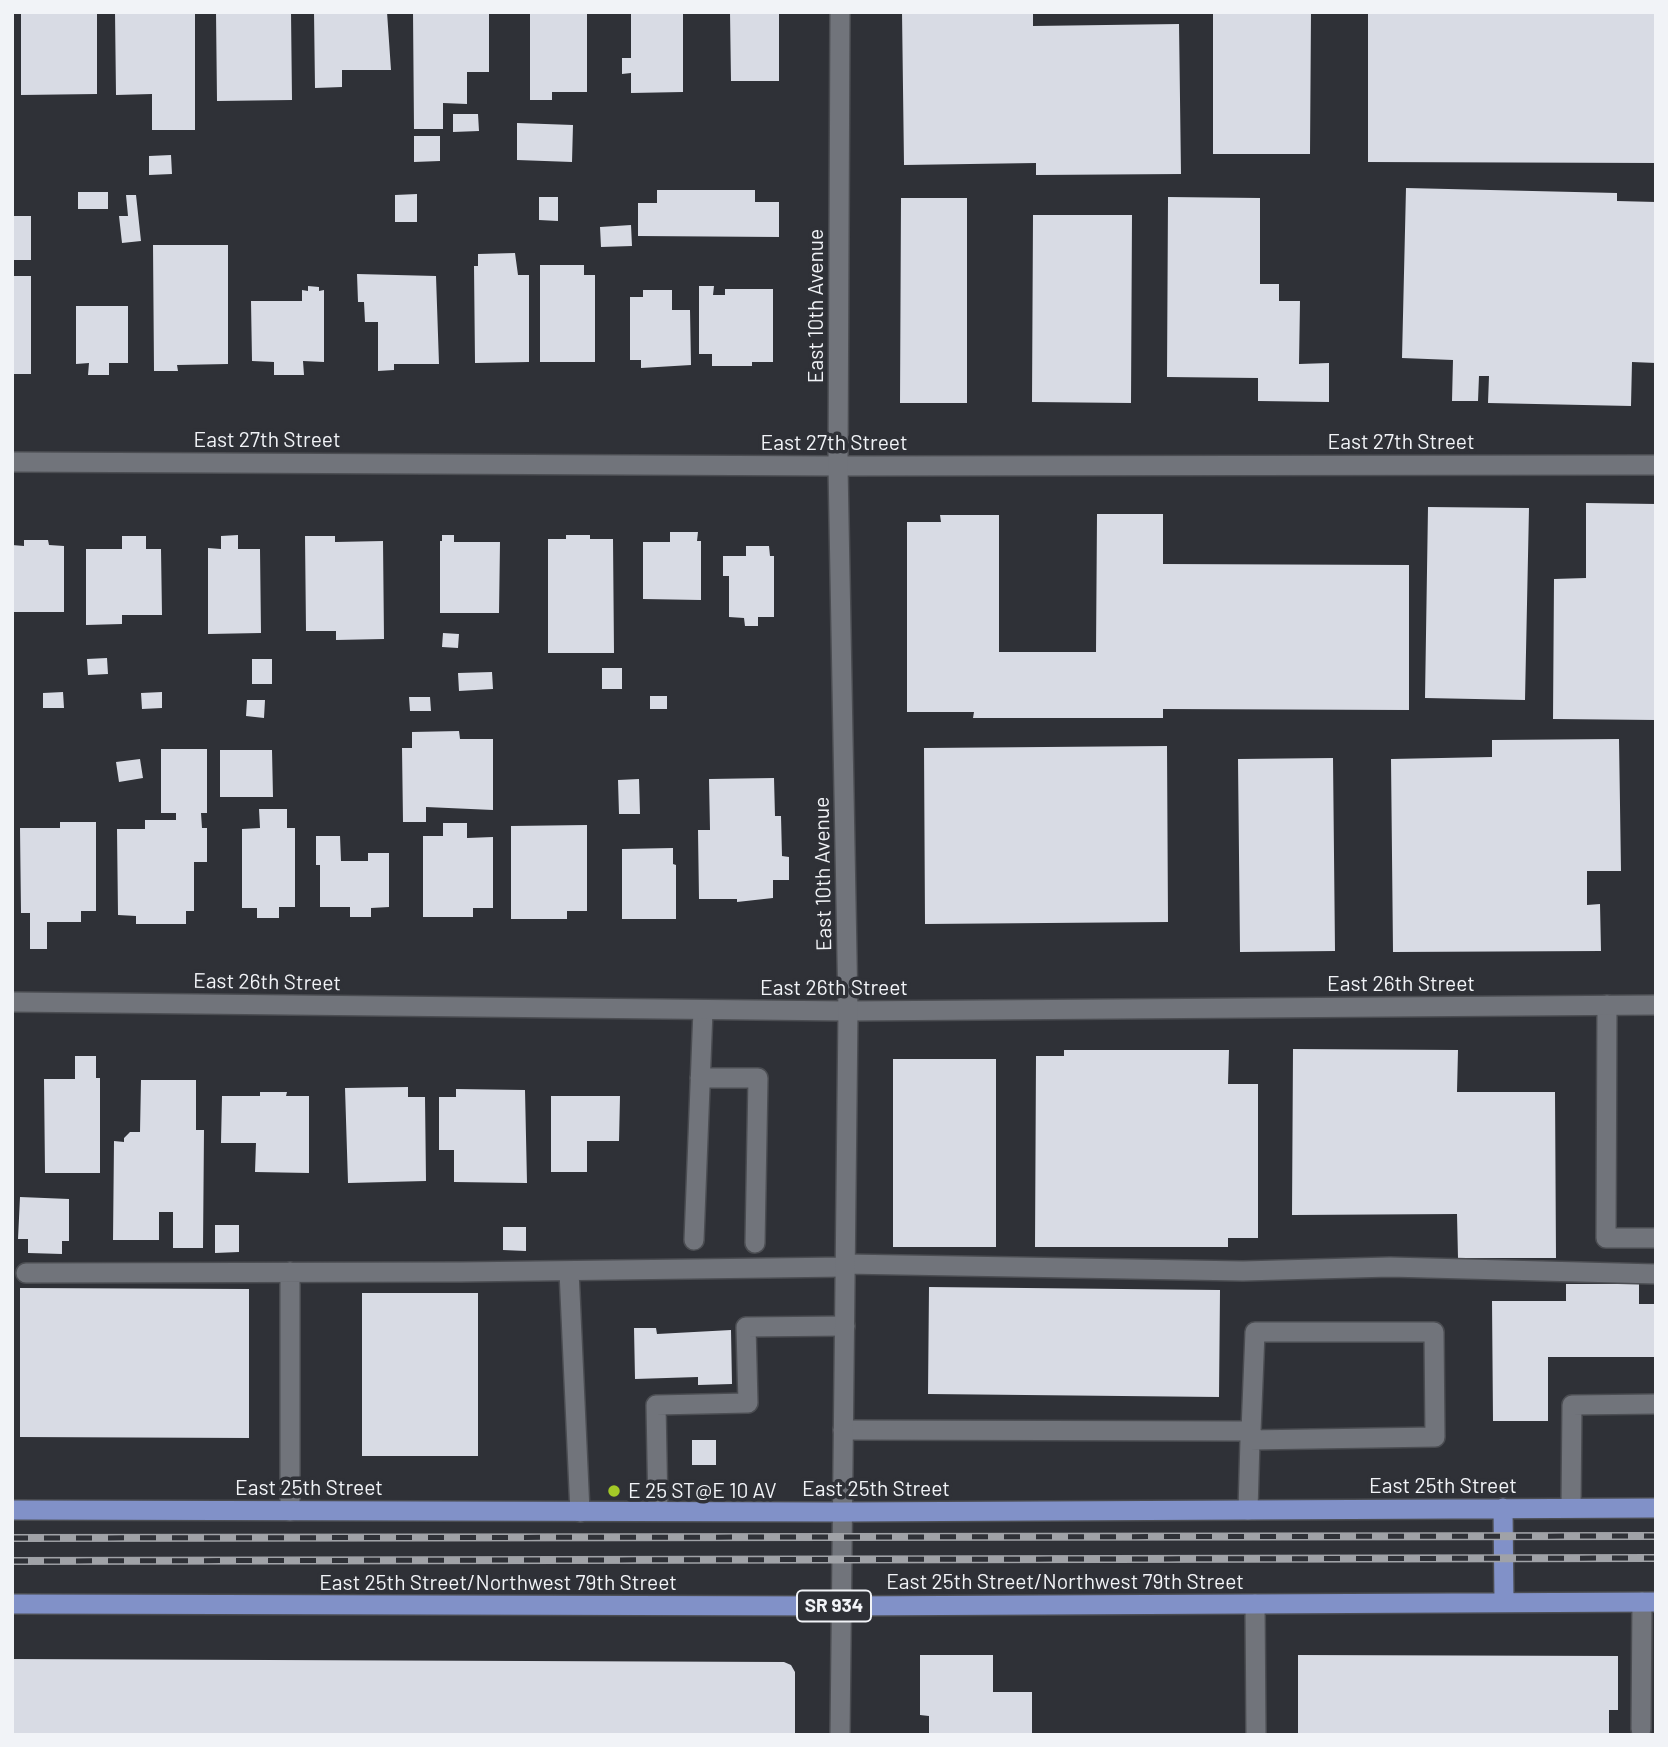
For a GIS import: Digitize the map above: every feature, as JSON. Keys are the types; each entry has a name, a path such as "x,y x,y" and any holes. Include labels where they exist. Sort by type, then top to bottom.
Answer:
{"main road":[{"path":"1503,1508 1504,1601"},
{"name":"East 25th Street","path":"12,1510 842,1512 1656,1508"},
{"name":"East 25th Street/Northwest 79th Street","path":"12,1604 841,1606 1649,1602"}],"street":[{"name":"East 10th Avenue","path":"840,12 838,466 848,1012 840,1735"},
{"name":"East 27th Street","path":"12,462 838,466 1656,464"},
{"name":"East 26th Street","path":"12,1002 848,1012 1656,1005"},
{"path":"1607,1005 1606,1238 1656,1238"},
{"path":"694,1240 703,1010"},
{"path":"700,1078 758,1078 755,1242"},
{"path":"26,1273 569,1271 845,1266 1230,1271 1390,1266 1656,1274"},
{"path":"569,1271 580,1512"},
{"path":"290,1272 290,1511"},
{"path":"658,1511 656,1405 748,1403 747,1327 845,1326"},
{"path":"843,1430 1250,1435 1435,1437 1434,1332 1255,1332 1250,1435 1248,1510"},
{"path":"1571,1508 1572,1405 1656,1404"},
{"path":"1642,1729 1649,1602"},
{"path":"1255,1604 1256,1735"}],"building":[{"path":"21,12 97,12 97,94 21,95"},
{"path":"115,12 195,12 195,130 152,130 152,94 116,95"},
{"path":"216,12 291,12 292,100 217,101"},
{"path":"314,12 387,12 391,70 342,70 342,87 315,88"},
{"path":"413,12 489,12 489,72 467,72 467,104 443,103 443,129 414,129"},
{"path":"530,12 587,12 587,92 552,92 552,100 530,100"},
{"path":"631,12 683,12 683,92 631,93 631,73 622,74 622,58 631,58"},
{"path":"730,12 779,12 779,81 731,81"},
{"path":"902,12 1033,12 1033,26 1179,24 1181,174 1036,175 1036,163 904,165"},
{"path":"1213,12 1311,12 1310,154 1213,154"},
{"path":"1368,12 1656,12 1656,163 1368,162"},
{"path":"453,114 478,114 479,131 453,132"},
{"path":"517,123 573,125 572,162 517,160"},
{"path":"414,136 440,136 440,161 414,162"},
{"path":"171,155 172,174 149,175 149,156"},
{"path":"1406,188 1617,193 1617,201 1656,202 1656,363 1632,362 1631,406 1488,403 1489,376 1479,376 1478,401 1452,401 1453,360 1402,358"},
{"path":"657,190 755,190 755,202 779,202 779,237 638,236 638,203 657,203"},
{"path":"78,192 108,192 108,209 78,209"},
{"path":"417,194 417,222 395,222 395,195"},
{"path":"126,195 136,195 141,241 122,243 119,216 128,216"},
{"path":"539,197 558,197 558,221 539,220"},
{"path":"1168,197 1260,198 1260,284 1279,284 1279,301 1300,301 1299,364 1329,363 1329,402 1258,401 1258,378 1167,377"},
{"path":"901,198 967,198 967,403 900,403"},
{"path":"1033,215 1132,215 1131,403 1032,402"},
{"path":"12,216 31,216 31,260 12,260"},
{"path":"631,225 632,246 601,247 600,227"},
{"path":"153,245 228,245 228,364 177,365 178,371 154,371"},
{"path":"515,253 518,275 529,275 529,362 475,363 474,266 478,266 478,254"},
{"path":"540,265 584,265 584,275 595,275 595,362 540,362"},
{"path":"357,274 436,276 439,364 394,364 394,370 378,371 378,322 365,322 364,302 358,302"},
{"path":"12,276 31,276 31,374 12,374"},
{"path":"308,286 319,287 319,291 324,290 324,362 303,361 304,375 274,375 274,362 252,361 251,301 302,301 302,290 308,291"},
{"path":"699,286 714,286 713,295 725,295 725,289 773,289 773,362 752,362 752,366 712,366 712,354 699,354"},
{"path":"643,290 672,290 672,310 690,310 691,365 641,368 641,360 630,360 630,297 643,297"},
{"path":"76,306 128,306 128,363 109,363 109,375 88,375 89,363 76,364"},
{"path":"1586,503 1656,504 1656,720 1553,719 1554,579 1586,578"},
{"path":"1428,507 1529,508 1525,700 1425,698"},
{"path":"1097,514 1163,514 1163,564 1409,565 1409,710 1163,709 1163,718 973,718 974,712 907,712 907,522 941,522 940,515 999,515 999,652 1096,652"},
{"path":"670,532 698,532 697,541 701,541 701,600 643,599 643,542 670,542"},
{"path":"238,535 238,549 260,549 261,633 208,634 208,548 221,549 221,536"},
{"path":"442,535 454,535 454,542 500,542 499,613 440,613"},
{"path":"566,535 613,539 614,653 548,653 548,539 566,539"},
{"path":"122,536 146,536 146,549 161,549 162,615 122,615 122,624 86,625 86,549 122,549"},
{"path":"305,536 335,536 335,542 383,541 384,639 336,640 336,631 306,631"},
{"path":"24,540 48,540 49,545 64,546 64,612 12,612 12,545 24,546"},
{"path":"746,546 769,546 770,556 774,556 774,617 758,617 758,626 745,626 744,618 729,617 729,576 723,576 723,556 746,556"},
{"path":"443,633 459,634 458,648 442,647"},
{"path":"107,658 108,674 88,675 87,659"},
{"path":"252,659 272,659 272,684 252,684"},
{"path":"602,668 622,668 622,689 602,689"},
{"path":"492,672 493,689 459,691 458,673"},
{"path":"63,692 64,708 43,708 43,693"},
{"path":"162,692 162,708 142,709 141,693"},
{"path":"650,696 667,696 667,709 650,709"},
{"path":"409,697 430,697 431,711 410,711"},
{"path":"247,700 265,700 264,718 246,716"},
{"path":"459,731 460,739 493,739 493,810 426,807 426,822 403,822 402,748 412,748 412,732"},
{"path":"1619,739 1621,871 1587,871 1587,905 1600,904 1601,951 1393,952 1391,759 1492,757 1492,740"},
{"path":"1167,746 1168,922 925,924 924,748"},
{"path":"161,749 207,749 207,813 201,813 202,828 207,828 207,862 194,862 194,911 186,911 186,924 136,924 136,916 118,915 117,829 145,829 145,820 176,820 176,813 161,813"},
{"path":"220,750 272,750 273,797 220,797"},
{"path":"1333,758 1335,951 1240,952 1238,759"},
{"path":"140,759 143,778 119,782 116,762"},
{"path":"774,778 775,816 781,816 782,856 789,857 789,880 773,880 773,898 737,902 737,899 699,899 698,830 710,830 709,779"},
{"path":"639,779 640,814 619,814 618,780"},
{"path":"259,809 287,809 287,828 295,828 295,907 279,907 279,918 257,918 257,908 242,908 242,829 260,828"},
{"path":"60,822 96,822 96,911 81,911 81,922 47,922 47,949 30,949 30,913 21,913 20,828 60,828"},
{"path":"443,823 467,823 467,838 493,837 493,908 473,908 473,917 423,917 423,836 443,836"},
{"path":"587,825 587,911 567,911 567,919 511,919 511,826"},
{"path":"316,836 340,836 341,861 368,861 368,853 389,853 389,907 371,908 371,917 350,917 350,907 320,907 320,865 316,865"},
{"path":"673,848 673,864 676,865 676,919 622,919 622,849"},
{"path":"1293,1049 1458,1050 1457,1092 1555,1092 1556,1258 1458,1258 1457,1214 1292,1215"},
{"path":"1064,1050 1229,1050 1228,1084 1258,1084 1258,1238 1228,1238 1228,1247 1035,1247 1036,1056 1064,1056"},
{"path":"75,1056 96,1056 96,1078 100,1078 100,1173 45,1173 44,1079 75,1079"},
{"path":"893,1059 996,1059 996,1247 893,1247"},
{"path":"141,1080 196,1080 196,1130 204,1130 203,1248 173,1248 173,1212 159,1212 159,1240 113,1240 114,1141 124,1142 130,1132 140,1132"},
{"path":"408,1087 408,1097 425,1097 426,1181 348,1183 345,1088"},
{"path":"456,1089 525,1090 527,1183 454,1182 454,1150 439,1150 439,1097 456,1097"},
{"path":"260,1092 287,1092 286,1096 309,1096 309,1173 255,1172 256,1143 221,1143 222,1096 260,1096"},
{"path":"551,1096 620,1096 619,1141 587,1141 587,1172 551,1172"},
{"path":"20,1197 69,1199 69,1241 62,1241 62,1254 28,1253 28,1239 18,1239"},
{"path":"215,1225 239,1225 239,1252 215,1253"},
{"path":"503,1227 526,1227 526,1251 503,1250"},
{"path":"1566,1284 1639,1284 1639,1304 1656,1304 1656,1357 1548,1357 1548,1421 1493,1421 1492,1301 1566,1301"},
{"path":"929,1287 1220,1290 1219,1397 928,1394"},
{"path":"20,1288 249,1289 249,1438 20,1437"},
{"path":"362,1293 478,1293 478,1456 362,1456"},
{"path":"634,1328 656,1328 657,1334 731,1330 732,1384 698,1385 698,1377 635,1379"},
{"path":"692,1440 716,1440 716,1465 692,1465"},
{"path":"920,1655 993,1655 993,1692 1032,1692 1032,1735 929,1735 929,1716 920,1715"},
{"path":"1298,1655 1618,1656 1618,1710 1609,1710 1609,1735 1298,1735"},
{"path":"12,1659 784,1662 791,1665 795,1672 795,1735 12,1735"}],"railway":[{"path":"12,1538 1656,1536"},
{"path":"12,1561 1656,1558"}],"place":[{"name":"E 25 ST@E 10 AV","path":"614,1491"}]}
